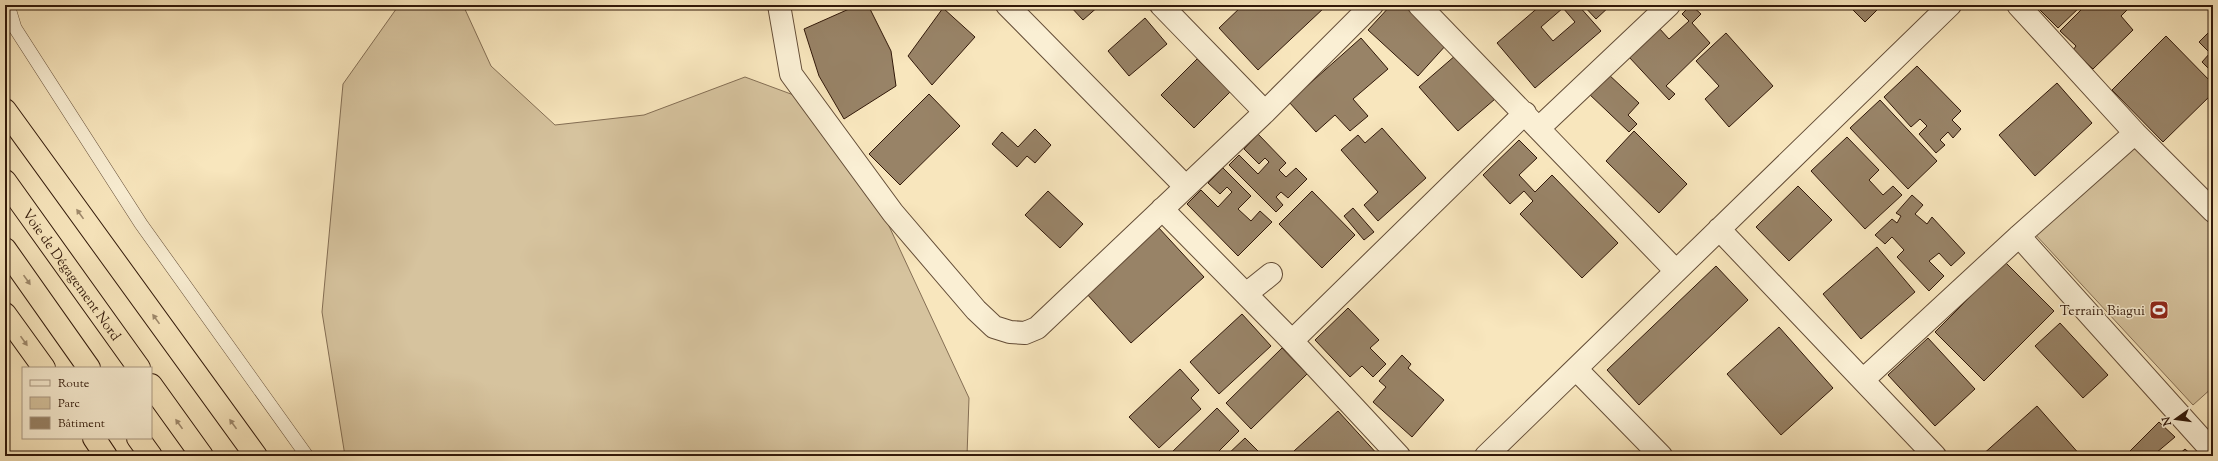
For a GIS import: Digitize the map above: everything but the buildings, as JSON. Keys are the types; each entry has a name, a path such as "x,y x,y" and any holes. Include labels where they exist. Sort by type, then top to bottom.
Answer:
{"highway":[{"path":"5,110 256,456"},
{"name":"Voie de Dégagement Nord","path":"5,181 138,367"},
{"path":"5,249 88,367"},
{"path":"5,314 43,367"},
{"path":"152,386 202,456"},
{"path":"95,439 106,456"},
{"path":"139,439 151,456"}],"street":[{"path":"1007,5 1185,186"},
{"path":"1161,5 1264,112"},
{"path":"784,6 791,74 893,213 976,310 994,327 1025,333 1037,328 1264,112 1372,5"},
{"path":"1419,5 1532,120 1676,271"},
{"path":"1292,341 1532,120 1670,5"},
{"path":"1486,456 1950,5"},
{"path":"2018,5 2135,133 2213,211"},
{"path":"1864,380 2019,236 2135,133"},
{"path":"1162,209 1292,341 1399,456"},
{"path":"1719,229 1935,456"},
{"path":"2019,236 2213,452"},
{"path":"1246,294 1271,274"},
{"path":"1576,369 1661,456"}],"lane":[{"path":"8,5 15,28 141,224 307,456"}],"green space":[{"path":"399,5 463,5 491,66 555,125 644,115 745,77 799,97 862,168 969,398 967,456 345,456 322,312 343,84"},
{"name":"Terrain Biagui","path":"2132,140 2213,227 2213,387 2193,405 2034,233"}],"place":[{"name":"Terrain Biagui","path":"2159,310"}]}
